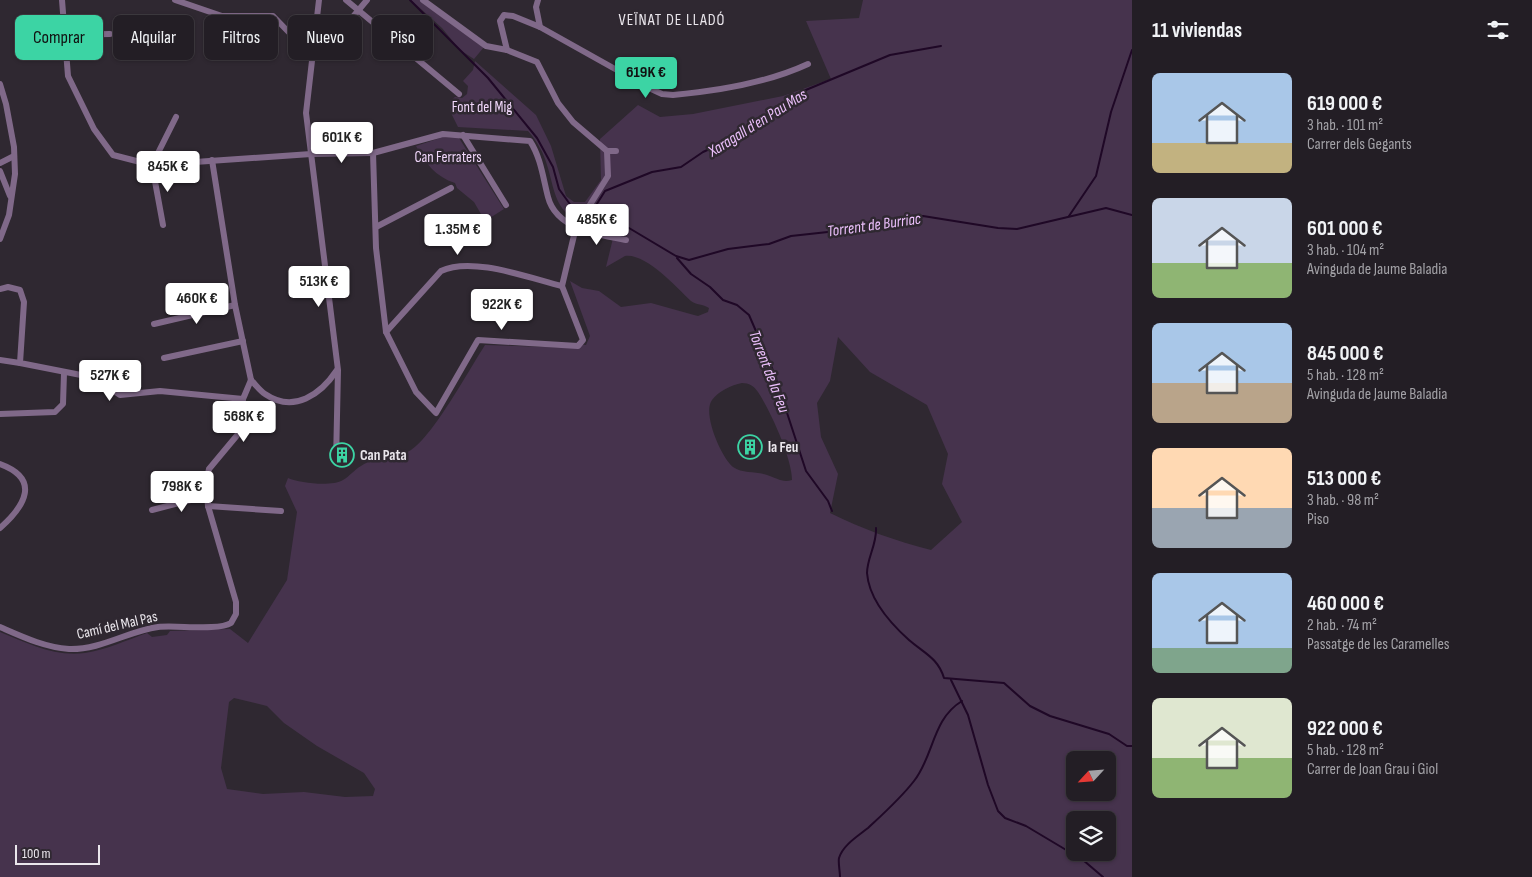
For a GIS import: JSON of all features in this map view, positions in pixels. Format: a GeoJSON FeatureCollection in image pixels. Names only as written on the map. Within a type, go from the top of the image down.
{"type":"FeatureCollection","features":[{"type":"Feature","properties":{"kind":"street"},"geometry":{"type":"LineString","coordinates":[[62,0],[63,15]]}},
{"type":"Feature","properties":{"kind":"street"},"geometry":{"type":"LineString","coordinates":[[175,0],[222,16],[273,16],[288,31]]}},
{"type":"Feature","properties":{"kind":"street"},"geometry":{"type":"LineString","coordinates":[[189,5],[196,0]]}},
{"type":"Feature","properties":{"kind":"street"},"geometry":{"type":"LineString","coordinates":[[317,15],[319,0]]}},
{"type":"Feature","properties":{"kind":"street"},"geometry":{"type":"LineString","coordinates":[[346,0],[460,94]]}},
{"type":"Feature","properties":{"kind":"street"},"geometry":{"type":"LineString","coordinates":[[354,15],[367,0]]}},
{"type":"Feature","properties":{"kind":"street"},"geometry":{"type":"LineString","coordinates":[[423,0],[486,46],[507,50],[537,62],[558,103],[573,122],[607,151],[616,152]]}},
{"type":"Feature","properties":{"kind":"street"},"geometry":{"type":"LineString","coordinates":[[538,0],[536,7],[540,27]]}},
{"type":"Feature","properties":{"kind":"street"},"geometry":{"type":"LineString","coordinates":[[507,50],[500,21],[504,15],[513,16],[540,27],[662,94],[686,94],[744,83],[789,73],[808,64]]}},
{"type":"Feature","properties":{"kind":"street"},"geometry":{"type":"LineString","coordinates":[[103,34],[110,34]]}},
{"type":"Feature","properties":{"kind":"street"},"geometry":{"type":"LineString","coordinates":[[66,60],[68,76],[94,129],[113,155],[152,164],[311,154],[373,153],[443,134],[530,141],[536,151],[548,199],[559,216],[576,227],[603,236],[626,240]]}},
{"type":"Feature","properties":{"kind":"street"},"geometry":{"type":"LineString","coordinates":[[312,60],[306,113],[338,370],[336,462]]}},
{"type":"Feature","properties":{"kind":"street"},"geometry":{"type":"LineString","coordinates":[[0,84],[6,104],[14,156],[14,174],[8,215],[0,239]]}},
{"type":"Feature","properties":{"kind":"street"},"geometry":{"type":"LineString","coordinates":[[163,225],[152,164],[176,117]]}},
{"type":"Feature","properties":{"kind":"street"},"geometry":{"type":"LineString","coordinates":[[463,135],[506,205]]}},
{"type":"Feature","properties":{"kind":"street"},"geometry":{"type":"LineString","coordinates":[[373,153],[376,248],[386,332],[416,392],[436,413],[478,340],[578,346],[583,340],[562,286],[576,227],[608,176],[607,151]]}},
{"type":"Feature","properties":{"kind":"street"},"geometry":{"type":"LineString","coordinates":[[0,163],[14,156]]}},
{"type":"Feature","properties":{"kind":"street"},"geometry":{"type":"LineString","coordinates":[[212,160],[235,305],[251,380],[265,394],[286,402],[304,400],[316,394],[329,383],[338,370]]}},
{"type":"Feature","properties":{"kind":"street"},"geometry":{"type":"LineString","coordinates":[[0,171],[10,197]]}},
{"type":"Feature","properties":{"kind":"street"},"geometry":{"type":"LineString","coordinates":[[376,227],[451,188]]}},
{"type":"Feature","properties":{"kind":"street"},"geometry":{"type":"LineString","coordinates":[[386,332],[441,271],[451,267],[487,268],[562,286]]}},
{"type":"Feature","properties":{"kind":"street"},"geometry":{"type":"LineString","coordinates":[[0,289],[8,287],[20,290],[24,302],[20,364]]}},
{"type":"Feature","properties":{"kind":"street"},"geometry":{"type":"LineString","coordinates":[[154,324],[235,305]]}},
{"type":"Feature","properties":{"kind":"street"},"geometry":{"type":"LineString","coordinates":[[164,358],[243,341]]}},
{"type":"Feature","properties":{"kind":"street"},"geometry":{"type":"LineString","coordinates":[[0,360],[81,375],[97,380],[120,395],[160,391],[243,399]]}},
{"type":"Feature","properties":{"kind":"street"},"geometry":{"type":"LineString","coordinates":[[0,414],[55,412],[64,404],[64,373]]}},
{"type":"Feature","properties":{"kind":"street","name":"Camí del Mal Pas"},"geometry":{"type":"LineString","coordinates":[[0,627],[44,646],[77,649],[93,647],[148,629],[179,625],[212,627],[228,625],[236,614],[236,602],[206,496],[209,469],[239,433],[243,399],[251,380]]}},
{"type":"Feature","properties":{"kind":"street"},"geometry":{"type":"LineString","coordinates":[[0,464],[12,469],[22,479],[25,487],[17,513],[0,528]]}},
{"type":"Feature","properties":{"kind":"street"},"geometry":{"type":"LineString","coordinates":[[152,510],[206,496]]}},
{"type":"Feature","properties":{"kind":"street"},"geometry":{"type":"LineString","coordinates":[[208,506],[281,511]]}},
{"type":"Feature","properties":{"kind":"green space"},"geometry":{"type":"Polygon","coordinates":[[[411,0],[422,0],[484,47],[474,59],[460,50],[433,20],[433,15],[428,15],[411,0]]]}},
{"type":"Feature","properties":{"kind":"green space","name":"Font del Mig"},"geometry":{"type":"Polygon","coordinates":[[[863,0],[1132,0],[1132,877],[0,877],[0,632],[41,648],[74,654],[101,650],[147,633],[152,637],[167,635],[170,631],[230,629],[248,643],[287,580],[297,512],[285,486],[288,478],[316,484],[338,482],[367,463],[411,450],[430,431],[440,417],[485,345],[575,348],[577,344],[586,345],[590,336],[570,281],[582,288],[599,291],[621,307],[651,303],[698,316],[708,312],[709,308],[691,301],[651,265],[633,256],[625,256],[606,267],[615,230],[581,222],[565,212],[555,193],[544,156],[528,131],[458,127],[450,111],[450,101],[455,97],[462,98],[467,94],[468,86],[463,81],[473,70],[475,61],[536,115],[551,146],[566,196],[574,202],[585,202],[601,180],[600,139],[638,105],[660,117],[693,114],[783,96],[831,79],[806,21],[859,18],[863,0]],[[838,337],[830,381],[817,403],[821,437],[838,474],[830,513],[879,534],[931,550],[962,522],[942,484],[948,454],[927,405],[870,372],[838,337]],[[742,383],[726,389],[712,400],[709,415],[718,445],[728,462],[737,469],[763,474],[782,481],[792,480],[784,447],[763,400],[751,385],[742,383]],[[234,698],[229,702],[221,768],[227,789],[263,794],[304,792],[345,797],[373,796],[375,789],[364,773],[317,746],[284,723],[267,706],[234,698]]]}},
{"type":"Feature","properties":{"kind":"green space","name":"Can Ferraters"},"geometry":{"type":"Polygon","coordinates":[[[443,137],[459,138],[504,209],[485,221],[474,202],[457,188],[455,183],[442,177],[427,164],[416,146],[443,137]]]}},
{"type":"Feature","properties":{"kind":"waterway"},"geometry":{"type":"LineString","coordinates":[[410,0],[488,78],[537,138],[553,167],[559,189],[577,214]]}},
{"type":"Feature","properties":{"kind":"waterway","name":"Xaragall d'en Pau Mas"},"geometry":{"type":"LineString","coordinates":[[588,218],[605,191],[652,172],[681,167],[703,152],[732,139],[801,92],[890,55],[941,46]]}},
{"type":"Feature","properties":{"kind":"waterway"},"geometry":{"type":"LineString","coordinates":[[1069,216],[1096,176],[1111,112],[1132,50]]}},
{"type":"Feature","properties":{"kind":"waterway","name":"Torrent de Burriac"},"geometry":{"type":"LineString","coordinates":[[586,218],[629,228],[676,256],[689,260],[728,249],[769,244],[791,236],[837,231],[923,216],[998,228],[1017,229],[1106,208],[1132,215]]}},
{"type":"Feature","properties":{"kind":"waterway","name":"Torrent de la Feu"},"geometry":{"type":"LineString","coordinates":[[677,258],[691,274],[710,287],[723,300],[737,305],[749,315],[774,373],[806,471],[828,501],[832,511]]}},
{"type":"Feature","properties":{"kind":"waterway"},"geometry":{"type":"LineString","coordinates":[[876,528],[867,573],[876,601],[895,626],[938,665],[944,678],[1004,683],[1030,706],[1050,716],[1109,734],[1127,746],[1132,746]]}},
{"type":"Feature","properties":{"kind":"waterway"},"geometry":{"type":"LineString","coordinates":[[951,680],[968,715],[988,785],[998,811],[1005,818],[1026,826],[1083,860],[1103,877]]}},
{"type":"Feature","properties":{"kind":"waterway"},"geometry":{"type":"LineString","coordinates":[[840,877],[839,858],[841,853],[851,841],[892,806],[914,781],[921,771],[939,728],[952,709],[962,701]]}},
{"type":"Feature","properties":{"kind":"place","name":"la Feu"},"geometry":{"type":"Point","coordinates":[750,447]}},
{"type":"Feature","properties":{"kind":"place","name":"Can Pata"},"geometry":{"type":"Point","coordinates":[342,455]}},
{"type":"Feature","properties":{"kind":"district","name":"VEÏNAT DE LLADÓ"},"geometry":{"type":"Point","coordinates":[672,19]}}]}
